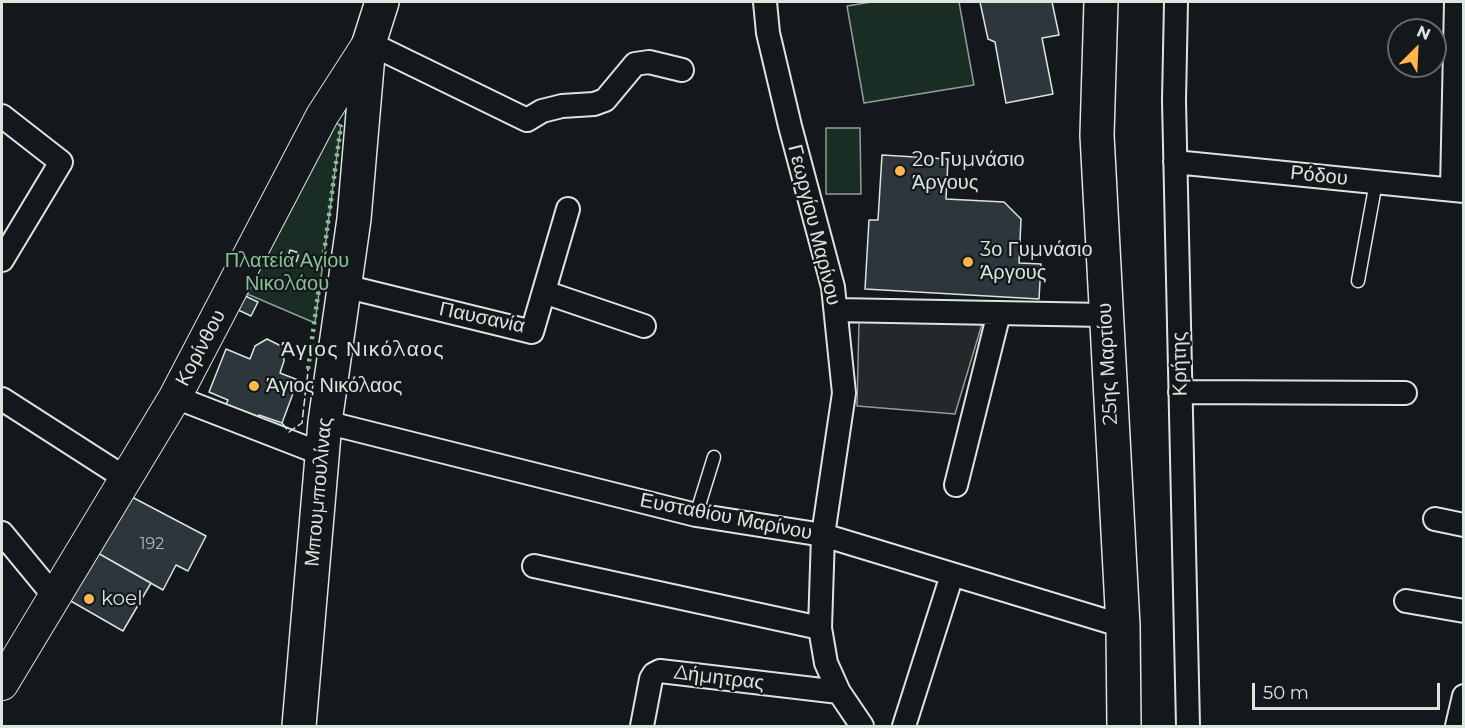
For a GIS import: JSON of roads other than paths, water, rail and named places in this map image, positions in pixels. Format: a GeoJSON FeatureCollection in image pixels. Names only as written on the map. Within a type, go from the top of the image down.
{"type":"FeatureCollection","features":[{"type":"Feature","properties":{"kind":"main road","name":"Κορίνθου"},"geometry":{"type":"LineString","coordinates":[[2,681],[175,397],[322,116],[369,43],[382,2]]}},
{"type":"Feature","properties":{"kind":"main road","name":"25ης Μαρτίου"},"geometry":{"type":"LineString","coordinates":[[1101,2],[1097,135],[1104,315],[1123,626],[1124,726]]}},
{"type":"Feature","properties":{"kind":"main road","name":"Μπουμπουλίνας"},"geometry":{"type":"LineString","coordinates":[[300,726],[321,454],[354,219],[369,43]]}},
{"type":"Feature","properties":{"kind":"street","name":"Γεωργίου Μαρίνου"},"geometry":{"type":"LineString","coordinates":[[765,2],[768,33],[833,287],[844,393],[823,535],[820,628],[826,663],[839,692],[862,726]]}},
{"type":"Feature","properties":{"kind":"street","name":"Κρήτης"},"geometry":{"type":"LineString","coordinates":[[1176,2],[1175,162],[1188,726]]}},
{"type":"Feature","properties":{"kind":"street"},"geometry":{"type":"LineString","coordinates":[[1458,11],[1458,190]]}},
{"type":"Feature","properties":{"kind":"street"},"geometry":{"type":"LineString","coordinates":[[369,43],[526,120],[542,111],[562,106],[594,104],[605,100],[634,64],[649,62],[682,70]]}},
{"type":"Feature","properties":{"kind":"street"},"geometry":{"type":"LineString","coordinates":[[2,116],[61,162],[2,260]]}},
{"type":"Feature","properties":{"kind":"street","name":"Ρόδου"},"geometry":{"type":"LineString","coordinates":[[1175,162],[1458,190]]}},
{"type":"Feature","properties":{"kind":"street","name":"Παυσανία"},"geometry":{"type":"LineString","coordinates":[[344,286],[532,332],[568,209]]}},
{"type":"Feature","properties":{"kind":"street"},"geometry":{"type":"LineString","coordinates":[[544,292],[644,326]]}},
{"type":"Feature","properties":{"kind":"street"},"geometry":{"type":"LineString","coordinates":[[836,310],[1104,315]]}},
{"type":"Feature","properties":{"kind":"street"},"geometry":{"type":"LineString","coordinates":[[956,485],[999,313]]}},
{"type":"Feature","properties":{"kind":"street"},"geometry":{"type":"LineString","coordinates":[[1180,392],[1405,393]]}},
{"type":"Feature","properties":{"kind":"street"},"geometry":{"type":"LineString","coordinates":[[175,397],[321,454]]}},
{"type":"Feature","properties":{"kind":"street"},"geometry":{"type":"LineString","coordinates":[[2,399],[124,478]]}},
{"type":"Feature","properties":{"kind":"street","name":"Ευσταθίου Μαρίνου"},"geometry":{"type":"LineString","coordinates":[[325,422],[696,515],[823,535],[1123,626]]}},
{"type":"Feature","properties":{"kind":"street"},"geometry":{"type":"LineString","coordinates":[[1435,519],[1464,525]]}},
{"type":"Feature","properties":{"kind":"street"},"geometry":{"type":"LineString","coordinates":[[2,533],[54,596]]}},
{"type":"Feature","properties":{"kind":"street"},"geometry":{"type":"LineString","coordinates":[[534,566],[820,628]]}},
{"type":"Feature","properties":{"kind":"street"},"geometry":{"type":"LineString","coordinates":[[904,726],[952,575]]}},
{"type":"Feature","properties":{"kind":"street"},"geometry":{"type":"LineString","coordinates":[[1406,602],[1464,611]]}},
{"type":"Feature","properties":{"kind":"street","name":"Δήμητρας"},"geometry":{"type":"LineString","coordinates":[[642,726],[651,679],[660,671],[839,692]]}},
{"type":"Feature","properties":{"kind":"street"},"geometry":{"type":"LineString","coordinates":[[1457,726],[1464,696]]}},
{"type":"Feature","properties":{"kind":"lane"},"geometry":{"type":"LineString","coordinates":[[1358,281],[1376,182]]}},
{"type":"Feature","properties":{"kind":"lane"},"geometry":{"type":"LineString","coordinates":[[696,515],[714,457]]}},
{"type":"Feature","properties":{"kind":"place","name":"2ο Γυμνάσιο Άργους"},"geometry":{"type":"Point","coordinates":[900,171]}},
{"type":"Feature","properties":{"kind":"place","name":"3ο Γυμνάσιο Άργους"},"geometry":{"type":"Point","coordinates":[968,262]}},
{"type":"Feature","properties":{"kind":"place","name":"Άγιος Νικόλαος"},"geometry":{"type":"Point","coordinates":[254,386]}},
{"type":"Feature","properties":{"kind":"place","name":"koel"},"geometry":{"type":"Point","coordinates":[89,599]}},
{"type":"Feature","properties":{"kind":"district","name":"Άγιος Νικόλαος"},"geometry":{"type":"Point","coordinates":[363,350]}},
{"type":"Feature","properties":{"kind":"park label","name":"Πλατεία Αγίου Νικολάου"},"geometry":{"type":"Point","coordinates":[287,272]}}]}
